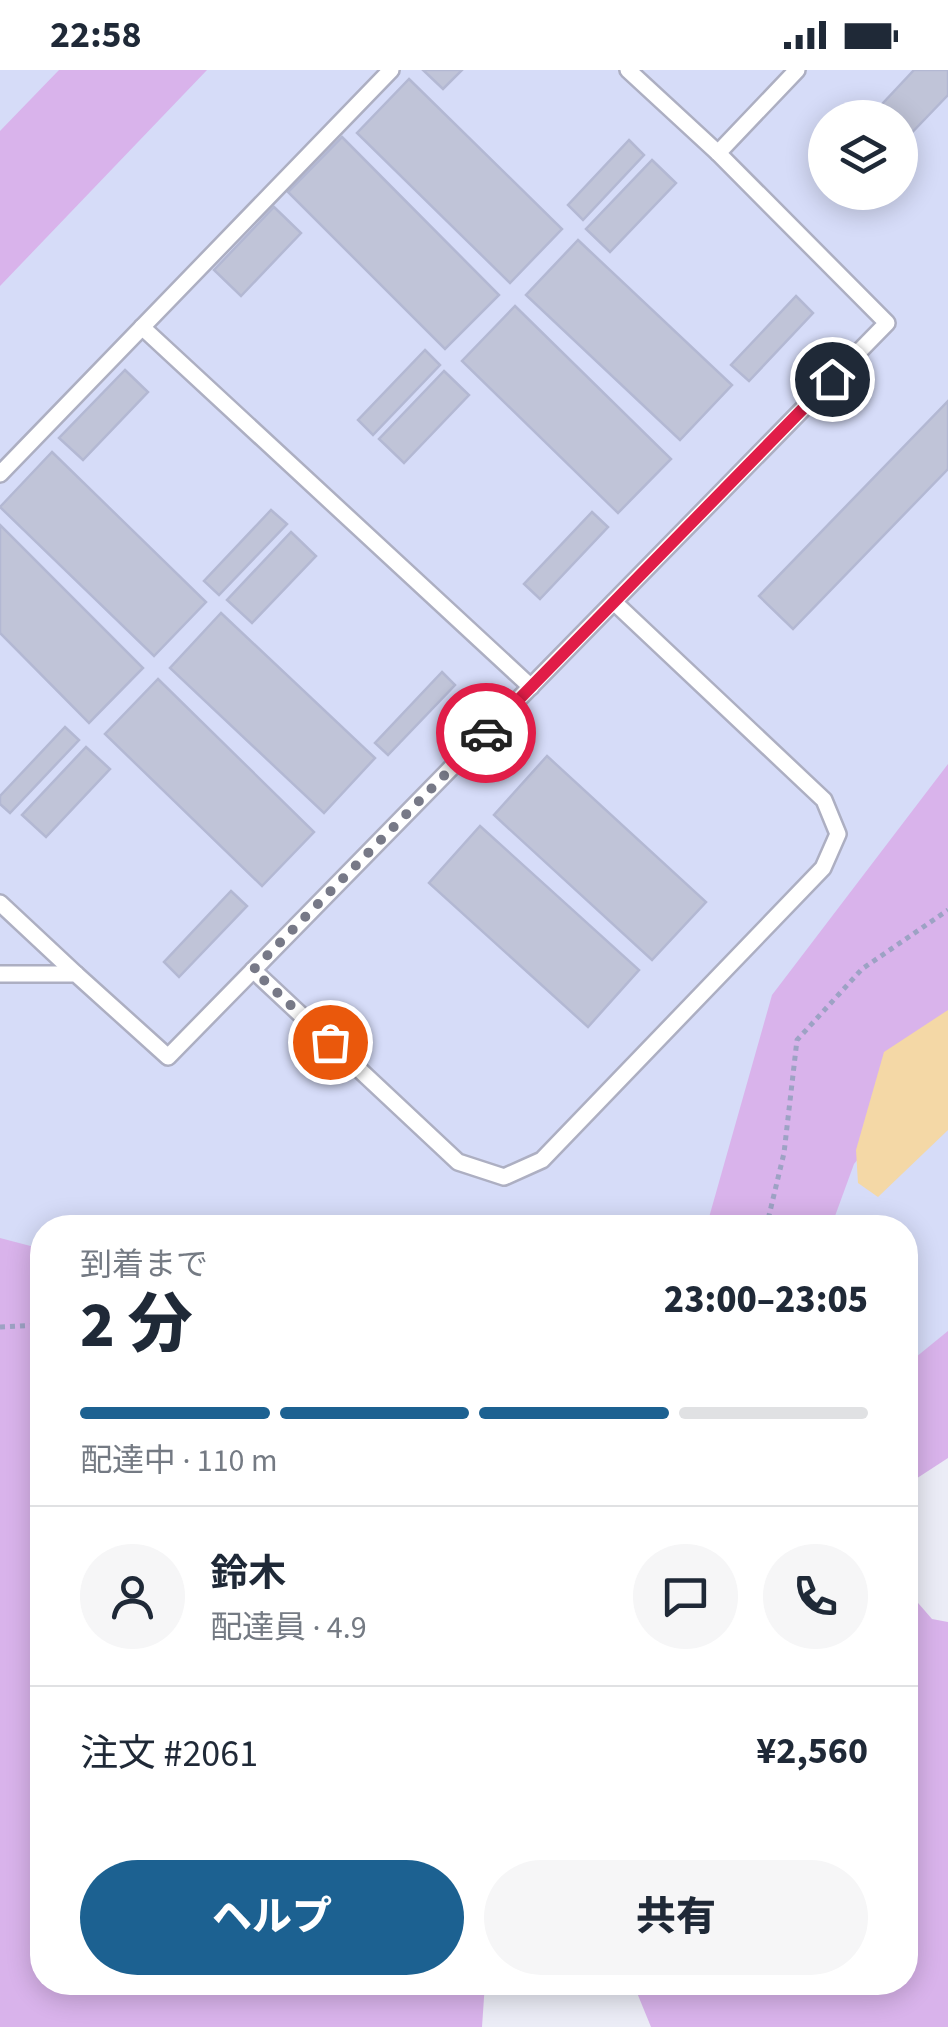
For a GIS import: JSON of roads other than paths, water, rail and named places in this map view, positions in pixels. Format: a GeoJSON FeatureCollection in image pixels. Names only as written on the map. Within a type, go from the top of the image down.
{"type":"FeatureCollection","features":[{"type":"Feature","properties":{"kind":"lane"},"geometry":{"type":"LineString","coordinates":[[0,474],[391,70]]}},
{"type":"Feature","properties":{"kind":"lane"},"geometry":{"type":"LineString","coordinates":[[0,903],[168,1057],[887,323],[628,70]]}},
{"type":"Feature","properties":{"kind":"lane"},"geometry":{"type":"LineString","coordinates":[[718,154],[797,70]]}},
{"type":"Feature","properties":{"kind":"lane"},"geometry":{"type":"LineString","coordinates":[[142,328],[530,687]]}},
{"type":"Feature","properties":{"kind":"lane"},"geometry":{"type":"LineString","coordinates":[[253,970],[458,1162],[504,1177],[542,1160],[823,868],[838,834],[824,800],[614,602]]}},
{"type":"Feature","properties":{"kind":"lane"},"geometry":{"type":"LineString","coordinates":[[0,974],[76,974]]}}]}
